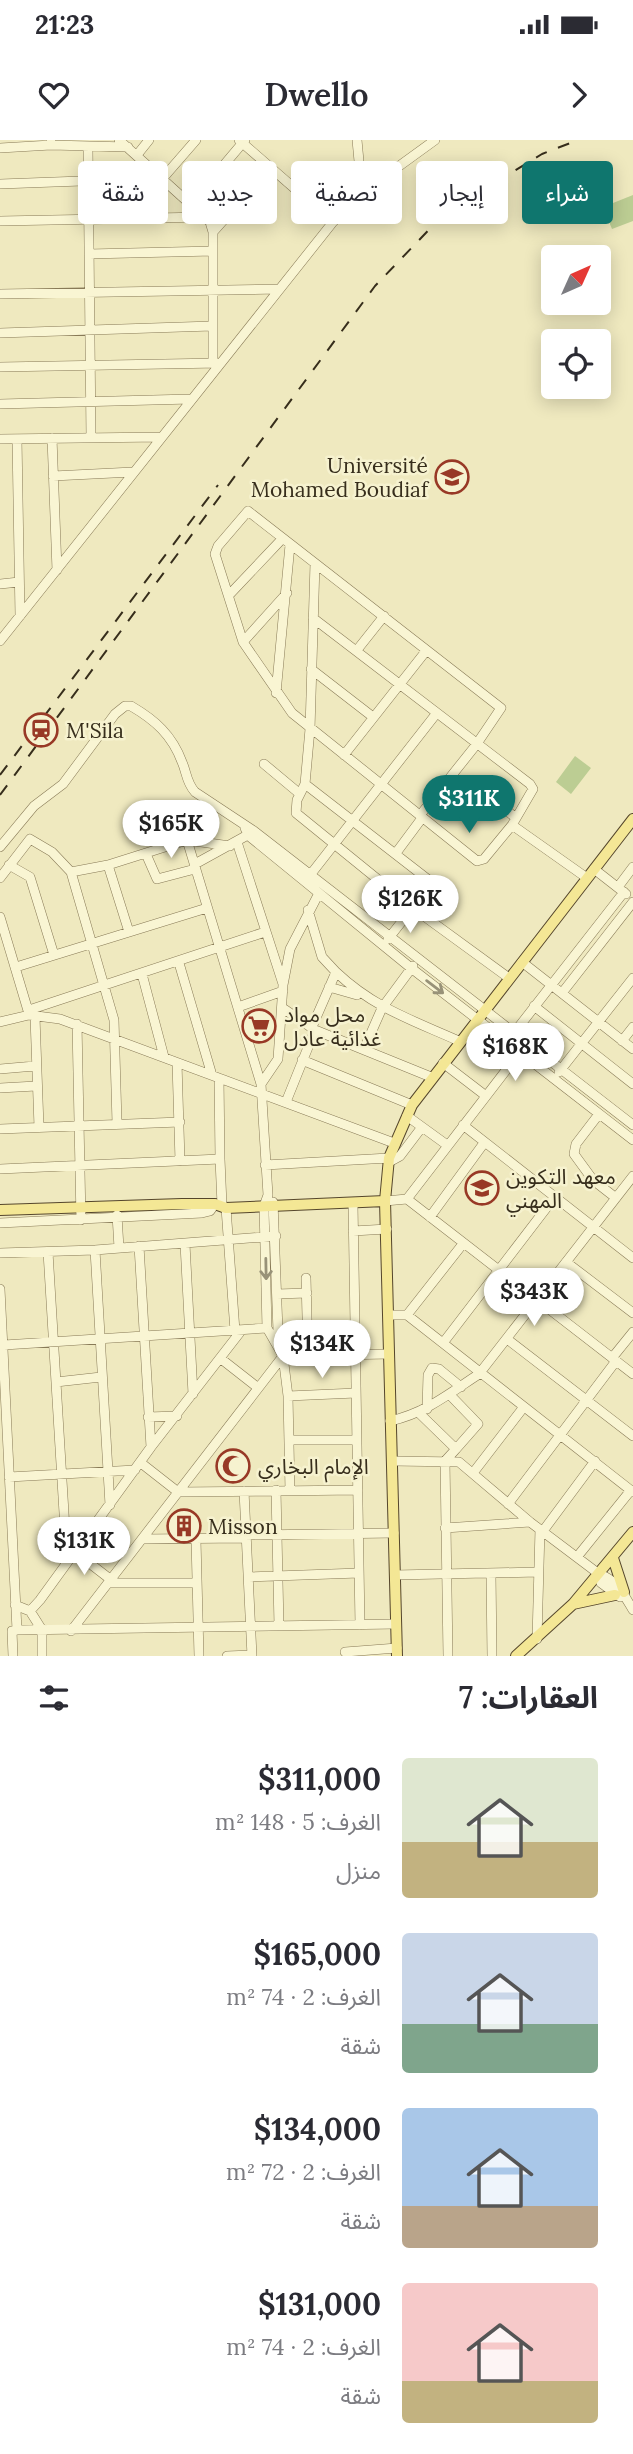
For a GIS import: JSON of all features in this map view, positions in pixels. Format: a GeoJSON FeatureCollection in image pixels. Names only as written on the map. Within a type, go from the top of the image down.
{"type":"FeatureCollection","features":[{"type":"Feature","properties":{"kind":"main road"},"geometry":{"type":"LineString","coordinates":[[397,1652],[385,1201],[389,1160],[412,1105],[431,1077],[633,819]]}},
{"type":"Feature","properties":{"kind":"main road"},"geometry":{"type":"LineString","coordinates":[[0,1210],[118,1205],[168,1210],[385,1201]]}},
{"type":"Feature","properties":{"kind":"main road"},"geometry":{"type":"LineString","coordinates":[[524,1654],[573,1604],[633,1531]]}},
{"type":"Feature","properties":{"kind":"main road"},"geometry":{"type":"LineString","coordinates":[[573,1604],[625,1599],[613,1558]]}},
{"type":"Feature","properties":{"kind":"street"},"geometry":{"type":"LineString","coordinates":[[119,140],[144,161]]}},
{"type":"Feature","properties":{"kind":"street"},"geometry":{"type":"LineString","coordinates":[[137,155],[149,140]]}},
{"type":"Feature","properties":{"kind":"street"},"geometry":{"type":"LineString","coordinates":[[168,172],[196,140]]}},
{"type":"Feature","properties":{"kind":"street"},"geometry":{"type":"LineString","coordinates":[[357,140],[359,161]]}},
{"type":"Feature","properties":{"kind":"street"},"geometry":{"type":"LineString","coordinates":[[402,164],[435,140]]}},
{"type":"Feature","properties":{"kind":"street"},"geometry":{"type":"LineString","coordinates":[[226,161],[242,141],[263,161]]}},
{"type":"Feature","properties":{"kind":"street"},"geometry":{"type":"LineString","coordinates":[[0,148],[12,143],[128,147]]}},
{"type":"Feature","properties":{"kind":"street"},"geometry":{"type":"LineString","coordinates":[[277,174],[291,186]]}},
{"type":"Feature","properties":{"kind":"street"},"geometry":{"type":"LineString","coordinates":[[0,184],[78,182]]}},
{"type":"Feature","properties":{"kind":"street"},"geometry":{"type":"LineString","coordinates":[[168,182],[182,194]]}},
{"type":"Feature","properties":{"kind":"street"},"geometry":{"type":"LineString","coordinates":[[0,221],[78,219]]}},
{"type":"Feature","properties":{"kind":"street"},"geometry":{"type":"LineString","coordinates":[[89,224],[91,437]]}},
{"type":"Feature","properties":{"kind":"street"},"geometry":{"type":"LineString","coordinates":[[210,224],[213,232],[211,289],[216,363]]}},
{"type":"Feature","properties":{"kind":"street"},"geometry":{"type":"LineString","coordinates":[[213,232],[220,224]]}},
{"type":"Feature","properties":{"kind":"street"},"geometry":{"type":"LineString","coordinates":[[0,641],[162,437],[216,363],[330,224]]}},
{"type":"Feature","properties":{"kind":"street"},"geometry":{"type":"LineString","coordinates":[[89,254],[213,251]]}},
{"type":"Feature","properties":{"kind":"street"},"geometry":{"type":"LineString","coordinates":[[0,294],[278,289]]}},
{"type":"Feature","properties":{"kind":"street"},"geometry":{"type":"LineString","coordinates":[[0,333],[212,326]]}},
{"type":"Feature","properties":{"kind":"street"},"geometry":{"type":"LineString","coordinates":[[0,367],[216,363]]}},
{"type":"Feature","properties":{"kind":"street"},"geometry":{"type":"LineString","coordinates":[[0,404],[191,399]]}},
{"type":"Feature","properties":{"kind":"street"},"geometry":{"type":"LineString","coordinates":[[0,439],[162,437]]}},
{"type":"Feature","properties":{"kind":"street"},"geometry":{"type":"LineString","coordinates":[[52,438],[57,570]]}},
{"type":"Feature","properties":{"kind":"street"},"geometry":{"type":"LineString","coordinates":[[18,439],[20,616]]}},
{"type":"Feature","properties":{"kind":"street"},"geometry":{"type":"LineString","coordinates":[[54,476],[133,472]]}},
{"type":"Feature","properties":{"kind":"street"},"geometry":{"type":"LineString","coordinates":[[313,618],[476,746],[533,787],[514,821],[484,859],[477,861],[421,816],[381,785],[344,755],[310,729],[276,693],[243,642],[215,550],[250,510],[286,542],[501,708],[476,746],[421,816],[396,853]]}},
{"type":"Feature","properties":{"kind":"street"},"geometry":{"type":"LineString","coordinates":[[276,693],[287,593],[286,542]]}},
{"type":"Feature","properties":{"kind":"street"},"geometry":{"type":"LineString","coordinates":[[229,595],[286,542]]}},
{"type":"Feature","properties":{"kind":"street"},"geometry":{"type":"LineString","coordinates":[[315,563],[310,729],[305,784],[296,813],[413,908],[509,978]]}},
{"type":"Feature","properties":{"kind":"street"},"geometry":{"type":"LineString","coordinates":[[0,584],[19,582]]}},
{"type":"Feature","properties":{"kind":"street"},"geometry":{"type":"LineString","coordinates":[[243,642],[287,593]]}},
{"type":"Feature","properties":{"kind":"street"},"geometry":{"type":"LineString","coordinates":[[357,650],[384,617]]}},
{"type":"Feature","properties":{"kind":"street"},"geometry":{"type":"LineString","coordinates":[[344,755],[426,651]]}},
{"type":"Feature","properties":{"kind":"street"},"geometry":{"type":"LineString","coordinates":[[311,668],[373,718]]}},
{"type":"Feature","properties":{"kind":"street"},"geometry":{"type":"LineString","coordinates":[[0,847],[34,806],[60,786],[115,714],[125,706],[145,715],[169,735],[189,786],[306,879],[418,959],[520,1052],[633,1140]]}},
{"type":"Feature","properties":{"kind":"street"},"geometry":{"type":"LineString","coordinates":[[306,879],[436,713]]}},
{"type":"Feature","properties":{"kind":"street"},"geometry":{"type":"LineString","coordinates":[[264,764],[300,794]]}},
{"type":"Feature","properties":{"kind":"street"},"geometry":{"type":"LineString","coordinates":[[305,784],[354,819],[432,884],[383,946]]}},
{"type":"Feature","properties":{"kind":"street"},"geometry":{"type":"LineString","coordinates":[[468,816],[485,794],[514,821],[621,890],[633,901],[562,993]]}},
{"type":"Feature","properties":{"kind":"street"},"geometry":{"type":"LineString","coordinates":[[146,854],[157,879],[195,866],[250,832]]}},
{"type":"Feature","properties":{"kind":"street"},"geometry":{"type":"LineString","coordinates":[[0,878],[22,846],[34,839],[52,852],[71,872],[104,985],[115,1037],[117,1123]]}},
{"type":"Feature","properties":{"kind":"street"},"geometry":{"type":"LineString","coordinates":[[71,872],[108,865],[187,840],[233,844]]}},
{"type":"Feature","properties":{"kind":"street"},"geometry":{"type":"LineString","coordinates":[[187,840],[262,1089],[265,1165],[277,1294],[278,1331],[273,1338]]}},
{"type":"Feature","properties":{"kind":"street"},"geometry":{"type":"LineString","coordinates":[[233,844],[283,988]]}},
{"type":"Feature","properties":{"kind":"street"},"geometry":{"type":"LineString","coordinates":[[9,865],[30,877],[54,955]]}},
{"type":"Feature","properties":{"kind":"street"},"geometry":{"type":"LineString","coordinates":[[108,865],[129,932]]}},
{"type":"Feature","properties":{"kind":"street"},"geometry":{"type":"LineString","coordinates":[[514,1033],[621,890],[633,867]]}},
{"type":"Feature","properties":{"kind":"street"},"geometry":{"type":"LineString","coordinates":[[306,879],[318,895],[411,968],[481,1015],[514,1033],[633,1125]]}},
{"type":"Feature","properties":{"kind":"street"},"geometry":{"type":"LineString","coordinates":[[262,1089],[278,1059],[284,1009],[283,988],[290,949],[318,895]]}},
{"type":"Feature","properties":{"kind":"street"},"geometry":{"type":"LineString","coordinates":[[16,967],[207,908]]}},
{"type":"Feature","properties":{"kind":"street"},"geometry":{"type":"LineString","coordinates":[[308,910],[322,957],[361,996]]}},
{"type":"Feature","properties":{"kind":"street"},"geometry":{"type":"LineString","coordinates":[[0,917],[31,1014],[39,1127]]}},
{"type":"Feature","properties":{"kind":"street"},"geometry":{"type":"LineString","coordinates":[[0,1022],[31,1014],[104,985],[179,963],[265,932]]}},
{"type":"Feature","properties":{"kind":"street"},"geometry":{"type":"LineString","coordinates":[[364,1048],[382,1008],[418,959]]}},
{"type":"Feature","properties":{"kind":"street"},"geometry":{"type":"LineString","coordinates":[[522,962],[633,1049]]}},
{"type":"Feature","properties":{"kind":"street"},"geometry":{"type":"LineString","coordinates":[[30,1611],[238,1331],[229,1241],[221,1206],[215,1075],[179,963]]}},
{"type":"Feature","properties":{"kind":"street"},"geometry":{"type":"LineString","coordinates":[[286,1102],[328,986],[336,972]]}},
{"type":"Feature","properties":{"kind":"street"},"geometry":{"type":"LineString","coordinates":[[142,974],[164,1057]]}},
{"type":"Feature","properties":{"kind":"street"},"geometry":{"type":"LineString","coordinates":[[554,1079],[633,978]]}},
{"type":"Feature","properties":{"kind":"street"},"geometry":{"type":"LineString","coordinates":[[328,986],[361,996],[382,1008],[459,1041]]}},
{"type":"Feature","properties":{"kind":"street"},"geometry":{"type":"LineString","coordinates":[[238,1007],[283,988]]}},
{"type":"Feature","properties":{"kind":"street"},"geometry":{"type":"LineString","coordinates":[[534,1006],[633,1084]]}},
{"type":"Feature","properties":{"kind":"street"},"geometry":{"type":"LineString","coordinates":[[284,1009],[314,1029],[431,1077]]}},
{"type":"Feature","properties":{"kind":"street"},"geometry":{"type":"LineString","coordinates":[[31,1014],[77,1024],[177,1063],[262,1089],[286,1102],[394,1143]]}},
{"type":"Feature","properties":{"kind":"street"},"geometry":{"type":"LineString","coordinates":[[77,1024],[81,1220]]}},
{"type":"Feature","properties":{"kind":"street"},"geometry":{"type":"LineString","coordinates":[[622,1041],[633,1027]]}},
{"type":"Feature","properties":{"kind":"street"},"geometry":{"type":"LineString","coordinates":[[407,1199],[520,1052]]}},
{"type":"Feature","properties":{"kind":"street"},"geometry":{"type":"LineString","coordinates":[[302,1059],[412,1105]]}},
{"type":"Feature","properties":{"kind":"street"},"geometry":{"type":"LineString","coordinates":[[177,1063],[180,1161]]}},
{"type":"Feature","properties":{"kind":"street"},"geometry":{"type":"LineString","coordinates":[[443,1063],[486,1096]]}},
{"type":"Feature","properties":{"kind":"street"},"geometry":{"type":"LineString","coordinates":[[0,1069],[35,1066]]}},
{"type":"Feature","properties":{"kind":"street"},"geometry":{"type":"LineString","coordinates":[[257,1074],[271,1071]]}},
{"type":"Feature","properties":{"kind":"street"},"geometry":{"type":"LineString","coordinates":[[0,1088],[36,1086]]}},
{"type":"Feature","properties":{"kind":"street"},"geometry":{"type":"LineString","coordinates":[[599,1114],[576,1144],[575,1154],[593,1180],[615,1198]]}},
{"type":"Feature","properties":{"kind":"street"},"geometry":{"type":"LineString","coordinates":[[407,1116],[447,1145]]}},
{"type":"Feature","properties":{"kind":"street"},"geometry":{"type":"LineString","coordinates":[[0,1129],[180,1122]]}},
{"type":"Feature","properties":{"kind":"street"},"geometry":{"type":"LineString","coordinates":[[463,1125],[633,1258]]}},
{"type":"Feature","properties":{"kind":"street"},"geometry":{"type":"LineString","coordinates":[[265,1165],[389,1160],[400,1156],[422,1127]]}},
{"type":"Feature","properties":{"kind":"street"},"geometry":{"type":"LineString","coordinates":[[430,1217],[484,1143]]}},
{"type":"Feature","properties":{"kind":"street"},"geometry":{"type":"LineString","coordinates":[[0,1169],[220,1159]]}},
{"type":"Feature","properties":{"kind":"street"},"geometry":{"type":"LineString","coordinates":[[390,1421],[423,1411],[479,1374],[633,1176]]}},
{"type":"Feature","properties":{"kind":"street"},"geometry":{"type":"LineString","coordinates":[[443,1343],[554,1198]]}},
{"type":"Feature","properties":{"kind":"street"},"geometry":{"type":"LineString","coordinates":[[385,1201],[407,1199],[462,1245],[633,1374]]}},
{"type":"Feature","properties":{"kind":"street"},"geometry":{"type":"LineString","coordinates":[[353,1204],[360,1625]]}},
{"type":"Feature","properties":{"kind":"street"},"geometry":{"type":"LineString","coordinates":[[118,1205],[119,1248]]}},
{"type":"Feature","properties":{"kind":"street"},"geometry":{"type":"LineString","coordinates":[[65,1208],[65,1221]]}},
{"type":"Feature","properties":{"kind":"street"},"geometry":{"type":"LineString","coordinates":[[0,1223],[117,1218],[168,1210]]}},
{"type":"Feature","properties":{"kind":"street"},"geometry":{"type":"LineString","coordinates":[[353,1231],[387,1229]]}},
{"type":"Feature","properties":{"kind":"street"},"geometry":{"type":"LineString","coordinates":[[0,1253],[95,1250],[271,1238]]}},
{"type":"Feature","properties":{"kind":"street"},"geometry":{"type":"LineString","coordinates":[[271,1238],[267,1328],[283,1356],[288,1396],[290,1491]]}},
{"type":"Feature","properties":{"kind":"street"},"geometry":{"type":"LineString","coordinates":[[186,1244],[193,1394]]}},
{"type":"Feature","properties":{"kind":"street"},"geometry":{"type":"LineString","coordinates":[[407,1315],[462,1245]]}},
{"type":"Feature","properties":{"kind":"street"},"geometry":{"type":"LineString","coordinates":[[139,1247],[151,1447]]}},
{"type":"Feature","properties":{"kind":"street"},"geometry":{"type":"LineString","coordinates":[[95,1250],[110,1505]]}},
{"type":"Feature","properties":{"kind":"street"},"geometry":{"type":"LineString","coordinates":[[48,1252],[67,1562]]}},
{"type":"Feature","properties":{"kind":"street"},"geometry":{"type":"LineString","coordinates":[[566,1262],[633,1313]]}},
{"type":"Feature","properties":{"kind":"street"},"geometry":{"type":"LineString","coordinates":[[306,1278],[307,1356]]}},
{"type":"Feature","properties":{"kind":"street"},"geometry":{"type":"LineString","coordinates":[[0,1290],[4,1345],[2,1407],[15,1605],[13,1656]]}},
{"type":"Feature","properties":{"kind":"street"},"geometry":{"type":"LineString","coordinates":[[277,1294],[307,1293]]}},
{"type":"Feature","properties":{"kind":"street"},"geometry":{"type":"LineString","coordinates":[[389,1315],[407,1315],[479,1374],[632,1491],[577,1558]]}},
{"type":"Feature","properties":{"kind":"street"},"geometry":{"type":"LineString","coordinates":[[4,1345],[267,1328]]}},
{"type":"Feature","properties":{"kind":"street"},"geometry":{"type":"LineString","coordinates":[[508,1504],[587,1399],[633,1332]]}},
{"type":"Feature","properties":{"kind":"street"},"geometry":{"type":"LineString","coordinates":[[507,1339],[633,1436]]}},
{"type":"Feature","properties":{"kind":"street"},"geometry":{"type":"LineString","coordinates":[[283,1356],[389,1354]]}},
{"type":"Feature","properties":{"kind":"street"},"geometry":{"type":"LineString","coordinates":[[71,1631],[283,1356]]}},
{"type":"Feature","properties":{"kind":"street"},"geometry":{"type":"LineString","coordinates":[[220,1358],[257,1387]]}},
{"type":"Feature","properties":{"kind":"street"},"geometry":{"type":"LineString","coordinates":[[456,1449],[423,1411],[428,1375],[432,1368],[437,1367],[461,1387]]}},
{"type":"Feature","properties":{"kind":"street"},"geometry":{"type":"LineString","coordinates":[[56,1382],[102,1377]]}},
{"type":"Feature","properties":{"kind":"street"},"geometry":{"type":"LineString","coordinates":[[288,1396],[356,1393]]}},
{"type":"Feature","properties":{"kind":"street"},"geometry":{"type":"LineString","coordinates":[[449,1656],[445,1461],[478,1423],[450,1395]]}},
{"type":"Feature","properties":{"kind":"street"},"geometry":{"type":"LineString","coordinates":[[473,1473],[523,1408]]}},
{"type":"Feature","properties":{"kind":"street"},"geometry":{"type":"LineString","coordinates":[[148,1417],[177,1416]]}},
{"type":"Feature","properties":{"kind":"street"},"geometry":{"type":"LineString","coordinates":[[289,1440],[356,1440]]}},
{"type":"Feature","properties":{"kind":"street"},"geometry":{"type":"LineString","coordinates":[[393,1461],[459,1462],[530,1522],[599,1574],[607,1577],[625,1599]]}},
{"type":"Feature","properties":{"kind":"street"},"geometry":{"type":"LineString","coordinates":[[537,1639],[537,1572],[541,1530],[595,1461]]}},
{"type":"Feature","properties":{"kind":"street"},"geometry":{"type":"LineString","coordinates":[[6,1471],[60,1476],[108,1473],[138,1467],[178,1492],[358,1490]]}},
{"type":"Feature","properties":{"kind":"street"},"geometry":{"type":"LineString","coordinates":[[276,1490],[279,1626]]}},
{"type":"Feature","properties":{"kind":"street"},"geometry":{"type":"LineString","coordinates":[[228,1656],[252,1655],[244,1491]]}},
{"type":"Feature","properties":{"kind":"street"},"geometry":{"type":"LineString","coordinates":[[445,1528],[530,1522]]}},
{"type":"Feature","properties":{"kind":"street"},"geometry":{"type":"LineString","coordinates":[[143,1539],[196,1540],[246,1536],[394,1533]]}},
{"type":"Feature","properties":{"kind":"street"},"geometry":{"type":"LineString","coordinates":[[196,1540],[199,1656]]}},
{"type":"Feature","properties":{"kind":"street"},"geometry":{"type":"LineString","coordinates":[[75,1552],[109,1581],[197,1583]]}},
{"type":"Feature","properties":{"kind":"street"},"geometry":{"type":"LineString","coordinates":[[395,1575],[537,1572]]}},
{"type":"Feature","properties":{"kind":"street"},"geometry":{"type":"LineString","coordinates":[[249,1577],[359,1573]]}},
{"type":"Feature","properties":{"kind":"street"},"geometry":{"type":"LineString","coordinates":[[491,1574],[492,1656]]}},
{"type":"Feature","properties":{"kind":"street"},"geometry":{"type":"LineString","coordinates":[[15,1605],[30,1611],[42,1630],[41,1656]]}},
{"type":"Feature","properties":{"kind":"street"},"geometry":{"type":"LineString","coordinates":[[0,1632],[396,1624]]}},
{"type":"Feature","properties":{"kind":"street"},"geometry":{"type":"LineString","coordinates":[[345,1652],[397,1652]]}},
{"type":"Feature","properties":{"kind":"green space"},"geometry":{"type":"Polygon","coordinates":[[[633,195],[633,221],[612,229],[610,224],[613,224],[613,203],[633,195]]]}},
{"type":"Feature","properties":{"kind":"green space"},"geometry":{"type":"Polygon","coordinates":[[[575,756],[591,768],[571,794],[556,782],[575,756]]]}},
{"type":"Feature","properties":{"kind":"railway"},"geometry":{"type":"LineString","coordinates":[[0,795],[375,286],[445,213],[542,154],[578,140]]}},
{"type":"Feature","properties":{"kind":"railway"},"geometry":{"type":"LineString","coordinates":[[0,775],[218,485]]}},
{"type":"Feature","properties":{"kind":"place","name":"Université Mohamed Boudiaf"},"geometry":{"type":"Point","coordinates":[452,477]}},
{"type":"Feature","properties":{"kind":"place","name":"M'Sila"},"geometry":{"type":"Point","coordinates":[41,730]}},
{"type":"Feature","properties":{"kind":"place","name":"محل مواد غذائية عادل"},"geometry":{"type":"Point","coordinates":[259,1026]}},
{"type":"Feature","properties":{"kind":"place","name":"معهد التكوين المهني"},"geometry":{"type":"Point","coordinates":[482,1188]}},
{"type":"Feature","properties":{"kind":"place","name":"الإمام البخاري"},"geometry":{"type":"Point","coordinates":[233,1466]}},
{"type":"Feature","properties":{"kind":"place","name":"Misson"},"geometry":{"type":"Point","coordinates":[184,1526]}}]}
